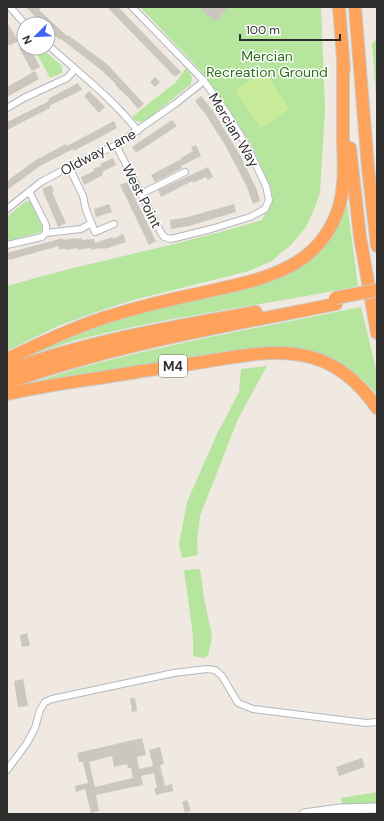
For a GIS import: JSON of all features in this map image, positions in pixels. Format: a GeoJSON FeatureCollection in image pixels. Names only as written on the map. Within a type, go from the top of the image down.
{"type":"FeatureCollection","features":[{"type":"Feature","properties":{"kind":"highway"},"geometry":{"type":"LineString","coordinates":[[339,7],[360,237],[377,332]]}},
{"type":"Feature","properties":{"kind":"highway"},"geometry":{"type":"LineString","coordinates":[[355,7],[368,168],[377,246]]}},
{"type":"Feature","properties":{"kind":"highway"},"geometry":{"type":"LineString","coordinates":[[7,359],[62,334],[101,319],[152,304],[264,278],[291,266],[306,256],[327,233],[340,202],[343,170],[343,62]]}},
{"type":"Feature","properties":{"kind":"highway","name":"M4"},"geometry":{"type":"LineString","coordinates":[[7,383],[66,363],[336,301],[377,290]]}},
{"type":"Feature","properties":{"kind":"highway","name":"M4"},"geometry":{"type":"LineString","coordinates":[[7,371],[132,335],[336,301],[377,297]]}},
{"type":"Feature","properties":{"kind":"highway","name":"M4"},"geometry":{"type":"LineString","coordinates":[[7,394],[246,355],[286,353],[314,358],[332,365],[351,378],[363,389],[377,408]]}},
{"type":"Feature","properties":{"kind":"main road"},"geometry":{"type":"LineString","coordinates":[[304,814],[340,809],[377,808]]}},
{"type":"Feature","properties":{"kind":"street"},"geometry":{"type":"LineString","coordinates":[[10,7],[18,16]]}},
{"type":"Feature","properties":{"kind":"street","name":"Mercian Way"},"geometry":{"type":"LineString","coordinates":[[132,7],[204,81],[228,113],[248,148],[266,186],[269,200],[265,209]]}},
{"type":"Feature","properties":{"kind":"street"},"geometry":{"type":"LineString","coordinates":[[56,52],[124,113],[138,131]]}},
{"type":"Feature","properties":{"kind":"street"},"geometry":{"type":"LineString","coordinates":[[7,108],[24,98],[67,78],[75,69]]}},
{"type":"Feature","properties":{"kind":"street","name":"Oldway Lane"},"geometry":{"type":"LineString","coordinates":[[7,208],[41,182],[116,145],[138,131],[204,81]]}},
{"type":"Feature","properties":{"kind":"street","name":"West Point"},"geometry":{"type":"LineString","coordinates":[[116,145],[164,237],[171,239],[211,229],[250,217],[265,209]]}},
{"type":"Feature","properties":{"kind":"street"},"geometry":{"type":"LineString","coordinates":[[69,167],[83,196],[86,210],[95,232],[114,224]]}},
{"type":"Feature","properties":{"kind":"street"},"geometry":{"type":"LineString","coordinates":[[141,194],[185,172]]}},
{"type":"Feature","properties":{"kind":"street"},"geometry":{"type":"LineString","coordinates":[[29,191],[46,225],[46,233]]}},
{"type":"Feature","properties":{"kind":"street"},"geometry":{"type":"LineString","coordinates":[[7,245],[42,237],[46,233],[81,229],[88,225]]}},
{"type":"Feature","properties":{"kind":"street"},"geometry":{"type":"LineString","coordinates":[[7,770],[27,743],[35,728],[40,710],[46,702],[52,699],[174,673],[208,668],[215,670],[218,673],[238,702],[253,709],[366,723],[377,722]]}},
{"type":"Feature","properties":{"kind":"green space","name":"Mercian Recreation Ground"},"geometry":{"type":"Polygon","coordinates":[[[140,7],[321,7],[325,110],[320,193],[315,207],[306,227],[291,245],[274,260],[249,271],[133,300],[93,313],[58,326],[7,351],[7,286],[199,238],[262,220],[273,199],[270,186],[253,148],[231,112],[199,69],[140,7]]]}},
{"type":"Feature","properties":{"kind":"green space"},"geometry":{"type":"Polygon","coordinates":[[[377,39],[377,108],[372,44],[377,39]]]}},
{"type":"Feature","properties":{"kind":"green space"},"geometry":{"type":"Polygon","coordinates":[[[38,56],[50,56],[62,66],[62,73],[50,78],[38,56]]]}},
{"type":"Feature","properties":{"kind":"green space"},"geometry":{"type":"Polygon","coordinates":[[[186,68],[192,77],[191,84],[144,122],[137,121],[132,117],[176,82],[186,68]]]}},
{"type":"Feature","properties":{"kind":"green space"},"geometry":{"type":"Polygon","coordinates":[[[264,71],[289,109],[261,128],[235,90],[264,71]]]}},
{"type":"Feature","properties":{"kind":"green space"},"geometry":{"type":"Polygon","coordinates":[[[26,201],[30,201],[42,227],[41,232],[7,241],[7,217],[26,201]]]}},
{"type":"Feature","properties":{"kind":"green space"},"geometry":{"type":"Polygon","coordinates":[[[345,201],[347,203],[358,286],[187,316],[118,330],[76,340],[24,357],[103,323],[289,272],[345,201]]]}},
{"type":"Feature","properties":{"kind":"green space"},"geometry":{"type":"Polygon","coordinates":[[[361,307],[377,373],[377,395],[357,374],[340,363],[310,351],[288,348],[18,387],[114,359],[220,335],[361,307]]]}},
{"type":"Feature","properties":{"kind":"green space"},"geometry":{"type":"Polygon","coordinates":[[[267,366],[238,419],[200,516],[197,542],[198,555],[182,558],[179,544],[187,502],[216,436],[239,392],[241,369],[267,366]]]}},
{"type":"Feature","properties":{"kind":"green space"},"geometry":{"type":"Polygon","coordinates":[[[200,569],[212,636],[208,656],[203,658],[193,656],[193,635],[184,570],[200,569]]]}},
{"type":"Feature","properties":{"kind":"green space"},"geometry":{"type":"Polygon","coordinates":[[[377,792],[377,804],[346,806],[342,804],[341,798],[377,792]]]}},
{"type":"Feature","properties":{"kind":"building"},"geometry":{"type":"Polygon","coordinates":[[[26,7],[42,7],[39,10],[45,16],[34,16],[26,7]]]}},
{"type":"Feature","properties":{"kind":"building"},"geometry":{"type":"Polygon","coordinates":[[[107,7],[118,7],[181,72],[175,77],[107,7]]]}},
{"type":"Feature","properties":{"kind":"building"},"geometry":{"type":"Polygon","coordinates":[[[203,7],[228,7],[216,22],[201,10],[203,7]]]}},
{"type":"Feature","properties":{"kind":"building"},"geometry":{"type":"Polygon","coordinates":[[[7,22],[16,38],[16,42],[9,46],[7,42],[7,22]]]}},
{"type":"Feature","properties":{"kind":"building"},"geometry":{"type":"Polygon","coordinates":[[[56,26],[67,36],[68,35],[107,64],[144,104],[138,109],[115,85],[116,84],[101,70],[61,39],[60,40],[56,37],[56,26]]]}},
{"type":"Feature","properties":{"kind":"building"},"geometry":{"type":"Polygon","coordinates":[[[24,56],[34,56],[40,67],[32,71],[24,56]]]}},
{"type":"Feature","properties":{"kind":"building"},"geometry":{"type":"Polygon","coordinates":[[[35,71],[39,79],[7,97],[7,87],[35,71]]]}},
{"type":"Feature","properties":{"kind":"building"},"geometry":{"type":"Polygon","coordinates":[[[155,77],[160,82],[155,87],[150,82],[155,77]]]}},
{"type":"Feature","properties":{"kind":"building"},"geometry":{"type":"Polygon","coordinates":[[[78,83],[82,90],[49,106],[50,108],[7,130],[7,122],[49,101],[48,99],[78,83]]]}},
{"type":"Feature","properties":{"kind":"building"},"geometry":{"type":"Polygon","coordinates":[[[89,91],[105,107],[99,113],[84,96],[89,91]]]}},
{"type":"Feature","properties":{"kind":"building"},"geometry":{"type":"Polygon","coordinates":[[[201,96],[213,111],[240,155],[257,190],[260,201],[253,204],[247,187],[225,145],[206,115],[195,101],[201,96]]]}},
{"type":"Feature","properties":{"kind":"building"},"geometry":{"type":"Polygon","coordinates":[[[172,120],[177,126],[136,153],[132,147],[172,120]]]}},
{"type":"Feature","properties":{"kind":"building"},"geometry":{"type":"Polygon","coordinates":[[[114,121],[117,128],[74,151],[73,149],[40,166],[7,190],[7,182],[36,160],[66,144],[67,146],[114,121]]]}},
{"type":"Feature","properties":{"kind":"building"},"geometry":{"type":"Polygon","coordinates":[[[196,145],[201,156],[155,182],[151,175],[193,151],[191,147],[196,145]]]}},
{"type":"Feature","properties":{"kind":"building"},"geometry":{"type":"Polygon","coordinates":[[[113,158],[116,165],[102,172],[103,175],[84,185],[81,177],[94,171],[93,169],[101,166],[100,164],[113,158]]]}},
{"type":"Feature","properties":{"kind":"building"},"geometry":{"type":"Polygon","coordinates":[[[208,167],[213,177],[208,180],[206,177],[193,183],[192,181],[161,197],[158,190],[208,167]]]}},
{"type":"Feature","properties":{"kind":"building"},"geometry":{"type":"Polygon","coordinates":[[[127,182],[156,241],[149,245],[120,185],[127,182]]]}},
{"type":"Feature","properties":{"kind":"building"},"geometry":{"type":"Polygon","coordinates":[[[51,185],[54,191],[52,192],[66,223],[58,227],[42,189],[51,185]]]}},
{"type":"Feature","properties":{"kind":"building"},"geometry":{"type":"Polygon","coordinates":[[[109,204],[112,212],[96,217],[94,209],[109,204]]]}},
{"type":"Feature","properties":{"kind":"building"},"geometry":{"type":"Polygon","coordinates":[[[234,204],[236,212],[189,226],[171,229],[170,220],[188,217],[234,204]]]}},
{"type":"Feature","properties":{"kind":"building"},"geometry":{"type":"Polygon","coordinates":[[[123,234],[126,242],[105,249],[100,248],[91,250],[91,248],[78,250],[78,248],[65,250],[65,248],[59,250],[59,246],[9,260],[7,253],[63,238],[63,240],[76,238],[82,238],[82,240],[94,239],[95,243],[113,237],[113,239],[123,234]]]}},
{"type":"Feature","properties":{"kind":"building"},"geometry":{"type":"Polygon","coordinates":[[[27,633],[30,646],[22,647],[20,635],[27,633]]]}},
{"type":"Feature","properties":{"kind":"building"},"geometry":{"type":"Polygon","coordinates":[[[23,679],[28,706],[18,707],[14,681],[23,679]]]}},
{"type":"Feature","properties":{"kind":"building"},"geometry":{"type":"Polygon","coordinates":[[[130,698],[135,698],[137,711],[132,712],[130,698]]]}},
{"type":"Feature","properties":{"kind":"building"},"geometry":{"type":"Polygon","coordinates":[[[142,738],[146,755],[137,757],[139,769],[153,766],[149,750],[160,747],[164,764],[160,765],[165,786],[172,784],[173,791],[156,795],[154,788],[157,788],[154,773],[141,776],[143,785],[96,795],[99,811],[91,813],[85,789],[76,792],[75,786],[88,783],[83,762],[79,762],[77,753],[142,738]],[[112,756],[89,762],[95,787],[133,778],[131,768],[128,768],[127,764],[114,767],[112,756]]]}},
{"type":"Feature","properties":{"kind":"building"},"geometry":{"type":"Polygon","coordinates":[[[362,758],[365,767],[339,776],[336,767],[362,758]]]}},
{"type":"Feature","properties":{"kind":"building"},"geometry":{"type":"Polygon","coordinates":[[[187,800],[191,811],[185,813],[182,802],[187,800]]]}}]}
